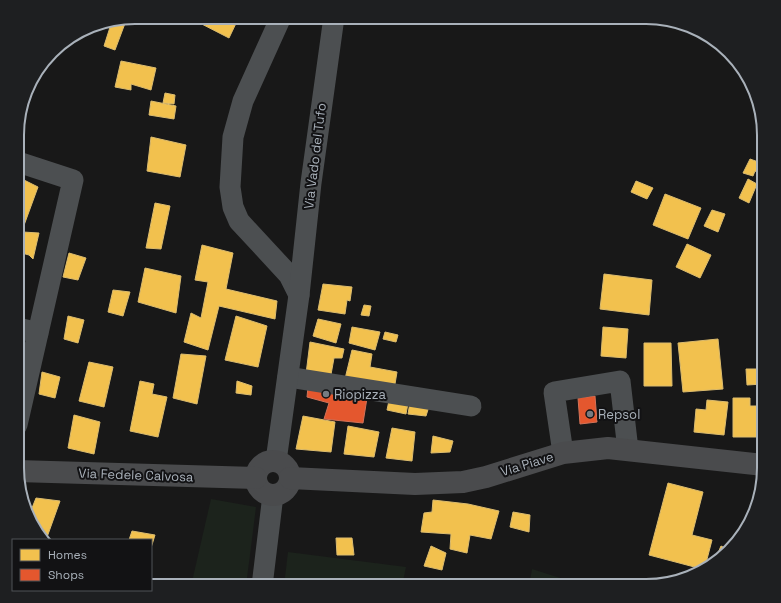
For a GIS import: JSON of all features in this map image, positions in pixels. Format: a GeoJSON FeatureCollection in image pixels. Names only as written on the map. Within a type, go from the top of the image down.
{"type":"FeatureCollection","features":[{"type":"Feature","properties":{"kind":"main road","name":"Via Piave"},"geometry":{"type":"LineString","coordinates":[[290,478],[415,484],[463,482],[486,477],[563,453],[608,448],[757,464]]}},
{"type":"Feature","properties":{"kind":"main road"},"geometry":{"type":"LineString","coordinates":[[271,461],[276,461],[286,467],[290,478],[287,488],[278,494],[273,495],[263,492],[256,484],[258,469],[262,465],[271,461]]}},
{"type":"Feature","properties":{"kind":"main road","name":"Via Fedele Calvosa"},"geometry":{"type":"LineString","coordinates":[[24,471],[256,478]]}},
{"type":"Feature","properties":{"kind":"street"},"geometry":{"type":"LineString","coordinates":[[278,24],[244,101],[239,116],[233,137],[230,187],[233,207],[239,221],[290,275],[299,295]]}},
{"type":"Feature","properties":{"kind":"street","name":"Via Vado del Tufo"},"geometry":{"type":"LineString","coordinates":[[276,461],[299,295],[311,183],[333,24]]}},
{"type":"Feature","properties":{"kind":"street"},"geometry":{"type":"LineString","coordinates":[[24,164],[73,180],[24,394]]}},
{"type":"Feature","properties":{"kind":"street"},"geometry":{"type":"LineString","coordinates":[[24,330],[38,333]]}},
{"type":"Feature","properties":{"kind":"street"},"geometry":{"type":"LineString","coordinates":[[288,377],[472,406]]}},
{"type":"Feature","properties":{"kind":"street"},"geometry":{"type":"LineString","coordinates":[[563,453],[554,392],[620,381],[628,450]]}},
{"type":"Feature","properties":{"kind":"street"},"geometry":{"type":"LineString","coordinates":[[263,579],[273,495]]}},
{"type":"Feature","properties":{"kind":"shaded area"},"geometry":{"type":"Polygon","coordinates":[[[211,499],[256,507],[247,579],[193,579],[211,499]]]}},
{"type":"Feature","properties":{"kind":"shaded area"},"geometry":{"type":"Polygon","coordinates":[[[288,552],[406,567],[403,579],[285,579],[288,552]]]}},
{"type":"Feature","properties":{"kind":"shaded area"},"geometry":{"type":"Polygon","coordinates":[[[532,569],[563,579],[530,579],[532,569]]]}},
{"type":"Feature","properties":{"kind":"building: Homes"},"geometry":{"type":"Polygon","coordinates":[[[125,24],[115,50],[104,46],[110,27],[125,24]]]}},
{"type":"Feature","properties":{"kind":"building: Homes"},"geometry":{"type":"Polygon","coordinates":[[[202,24],[236,24],[229,38],[202,24]]]}},
{"type":"Feature","properties":{"kind":"building: Homes"},"geometry":{"type":"Polygon","coordinates":[[[121,61],[156,68],[151,90],[131,84],[131,90],[115,87],[121,61]]]}},
{"type":"Feature","properties":{"kind":"building: Homes"},"geometry":{"type":"Polygon","coordinates":[[[165,93],[175,95],[174,104],[163,103],[165,93]]]}},
{"type":"Feature","properties":{"kind":"building: Homes"},"geometry":{"type":"Polygon","coordinates":[[[151,101],[176,106],[174,119],[149,115],[151,101]]]}},
{"type":"Feature","properties":{"kind":"building: Homes"},"geometry":{"type":"Polygon","coordinates":[[[151,137],[186,145],[180,177],[147,171],[151,137]]]}},
{"type":"Feature","properties":{"kind":"building: Homes"},"geometry":{"type":"Polygon","coordinates":[[[750,159],[757,162],[757,172],[755,171],[753,176],[743,173],[750,159]]]}},
{"type":"Feature","properties":{"kind":"building: Homes"},"geometry":{"type":"Polygon","coordinates":[[[748,179],[757,184],[749,203],[739,198],[748,179]]]}},
{"type":"Feature","properties":{"kind":"building: Homes"},"geometry":{"type":"Polygon","coordinates":[[[24,180],[38,187],[24,225],[24,180]]]}},
{"type":"Feature","properties":{"kind":"building: Homes"},"geometry":{"type":"Polygon","coordinates":[[[636,181],[653,188],[647,199],[631,192],[636,181]]]}},
{"type":"Feature","properties":{"kind":"building: Homes"},"geometry":{"type":"Polygon","coordinates":[[[665,194],[701,208],[688,239],[653,225],[665,194]]]}},
{"type":"Feature","properties":{"kind":"building: Homes"},"geometry":{"type":"Polygon","coordinates":[[[155,203],[170,206],[161,249],[146,248],[155,203]]]}},
{"type":"Feature","properties":{"kind":"building: Homes"},"geometry":{"type":"Polygon","coordinates":[[[712,210],[725,214],[718,232],[704,226],[712,210]]]}},
{"type":"Feature","properties":{"kind":"building: Homes"},"geometry":{"type":"Polygon","coordinates":[[[24,232],[39,233],[33,259],[29,255],[24,254],[24,232]]]}},
{"type":"Feature","properties":{"kind":"building: Homes"},"geometry":{"type":"Polygon","coordinates":[[[687,244],[711,255],[700,278],[676,267],[687,244]]]}},
{"type":"Feature","properties":{"kind":"building: Homes"},"geometry":{"type":"Polygon","coordinates":[[[202,245],[233,253],[226,289],[277,301],[275,319],[219,306],[208,350],[184,342],[191,313],[201,318],[208,282],[195,280],[202,245]]]}},
{"type":"Feature","properties":{"kind":"building: Homes"},"geometry":{"type":"Polygon","coordinates":[[[69,253],[86,258],[78,280],[63,277],[69,253]]]}},
{"type":"Feature","properties":{"kind":"building: Homes"},"geometry":{"type":"Polygon","coordinates":[[[145,268],[181,276],[176,313],[138,302],[145,268]]]}},
{"type":"Feature","properties":{"kind":"building: Homes"},"geometry":{"type":"Polygon","coordinates":[[[604,274],[652,280],[649,315],[600,309],[604,274]]]}},
{"type":"Feature","properties":{"kind":"building: Homes"},"geometry":{"type":"Polygon","coordinates":[[[323,284],[352,287],[350,301],[347,300],[345,314],[318,310],[323,284]]]}},
{"type":"Feature","properties":{"kind":"building: Homes"},"geometry":{"type":"Polygon","coordinates":[[[113,290],[130,292],[123,316],[108,312],[113,290]]]}},
{"type":"Feature","properties":{"kind":"building: Homes"},"geometry":{"type":"Polygon","coordinates":[[[364,305],[371,306],[369,316],[361,315],[364,305]]]}},
{"type":"Feature","properties":{"kind":"building: Homes"},"geometry":{"type":"Polygon","coordinates":[[[68,316],[84,320],[78,343],[64,339],[68,316]]]}},
{"type":"Feature","properties":{"kind":"building: Homes"},"geometry":{"type":"Polygon","coordinates":[[[236,316],[267,326],[258,367],[225,360],[236,316]]]}},
{"type":"Feature","properties":{"kind":"building: Homes"},"geometry":{"type":"Polygon","coordinates":[[[318,319],[341,324],[336,343],[313,336],[318,319]]]}},
{"type":"Feature","properties":{"kind":"building: Homes"},"geometry":{"type":"Polygon","coordinates":[[[352,327],[380,332],[375,350],[349,343],[352,327]]]}},
{"type":"Feature","properties":{"kind":"building: Homes"},"geometry":{"type":"Polygon","coordinates":[[[603,327],[628,329],[626,358],[601,356],[603,327]]]}},
{"type":"Feature","properties":{"kind":"building: Homes"},"geometry":{"type":"Polygon","coordinates":[[[385,332],[398,335],[396,342],[383,339],[385,332]]]}},
{"type":"Feature","properties":{"kind":"building: Homes"},"geometry":{"type":"Polygon","coordinates":[[[718,339],[723,389],[683,392],[678,343],[718,339]]]}},
{"type":"Feature","properties":{"kind":"building: Homes"},"geometry":{"type":"Polygon","coordinates":[[[310,342],[344,349],[342,358],[334,358],[330,380],[306,374],[310,342]]]}},
{"type":"Feature","properties":{"kind":"building: Homes"},"geometry":{"type":"Polygon","coordinates":[[[644,343],[671,343],[672,386],[644,386],[644,343]]]}},
{"type":"Feature","properties":{"kind":"building: Homes"},"geometry":{"type":"Polygon","coordinates":[[[352,350],[372,354],[370,367],[397,372],[394,390],[344,383],[352,350]]]}},
{"type":"Feature","properties":{"kind":"building: Homes"},"geometry":{"type":"Polygon","coordinates":[[[181,354],[206,356],[197,404],[173,398],[181,354]]]}},
{"type":"Feature","properties":{"kind":"building: Homes"},"geometry":{"type":"Polygon","coordinates":[[[89,362],[113,367],[104,407],[79,401],[89,362]]]}},
{"type":"Feature","properties":{"kind":"building: Homes"},"geometry":{"type":"Polygon","coordinates":[[[746,369],[757,369],[757,384],[747,385],[746,369]]]}},
{"type":"Feature","properties":{"kind":"building: Homes"},"geometry":{"type":"Polygon","coordinates":[[[42,372],[60,377],[55,398],[39,394],[42,372]]]}},
{"type":"Feature","properties":{"kind":"building: Homes"},"geometry":{"type":"Polygon","coordinates":[[[140,381],[154,384],[152,394],[167,397],[158,437],[130,431],[140,381]]]}},
{"type":"Feature","properties":{"kind":"building: Homes"},"geometry":{"type":"Polygon","coordinates":[[[237,381],[252,386],[251,395],[236,393],[237,381]]]}},
{"type":"Feature","properties":{"kind":"building: Homes"},"geometry":{"type":"Polygon","coordinates":[[[390,396],[409,398],[406,414],[387,410],[390,396]]]}},
{"type":"Feature","properties":{"kind":"building: Homes"},"geometry":{"type":"Polygon","coordinates":[[[411,397],[430,403],[426,416],[408,414],[411,397]]]}},
{"type":"Feature","properties":{"kind":"building: Homes"},"geometry":{"type":"Polygon","coordinates":[[[733,398],[750,398],[750,406],[757,406],[757,437],[733,437],[733,398]]]}},
{"type":"Feature","properties":{"kind":"building: Homes"},"geometry":{"type":"Polygon","coordinates":[[[707,400],[728,402],[724,435],[694,432],[696,409],[706,410],[707,400]]]}},
{"type":"Feature","properties":{"kind":"building: Homes"},"geometry":{"type":"Polygon","coordinates":[[[74,415],[100,422],[94,454],[68,448],[74,415]]]}},
{"type":"Feature","properties":{"kind":"building: Homes"},"geometry":{"type":"Polygon","coordinates":[[[303,416],[335,422],[331,452],[296,449],[303,416]]]}},
{"type":"Feature","properties":{"kind":"building: Homes"},"geometry":{"type":"Polygon","coordinates":[[[348,426],[379,432],[374,457],[344,454],[348,426]]]}},
{"type":"Feature","properties":{"kind":"building: Homes"},"geometry":{"type":"Polygon","coordinates":[[[392,428],[415,432],[412,461],[386,458],[392,428]]]}},
{"type":"Feature","properties":{"kind":"building: Homes"},"geometry":{"type":"Polygon","coordinates":[[[433,436],[453,441],[450,452],[431,453],[433,436]]]}},
{"type":"Feature","properties":{"kind":"building: Homes"},"geometry":{"type":"Polygon","coordinates":[[[668,483],[703,492],[692,535],[712,540],[707,561],[695,567],[649,555],[668,483]]]}},
{"type":"Feature","properties":{"kind":"building: Homes"},"geometry":{"type":"Polygon","coordinates":[[[36,498],[60,501],[47,536],[35,517],[32,509],[36,498]]]}},
{"type":"Feature","properties":{"kind":"building: Homes"},"geometry":{"type":"Polygon","coordinates":[[[433,500],[468,504],[499,511],[491,539],[470,535],[467,553],[450,549],[451,534],[421,532],[424,513],[432,512],[433,500]]]}},
{"type":"Feature","properties":{"kind":"building: Homes"},"geometry":{"type":"Polygon","coordinates":[[[513,512],[530,515],[529,532],[510,527],[513,512]]]}},
{"type":"Feature","properties":{"kind":"building: Homes"},"geometry":{"type":"Polygon","coordinates":[[[132,531],[155,535],[152,545],[152,539],[129,539],[132,531]]]}},
{"type":"Feature","properties":{"kind":"building: Homes"},"geometry":{"type":"Polygon","coordinates":[[[336,538],[352,538],[354,555],[337,555],[336,538]]]}},
{"type":"Feature","properties":{"kind":"building: Homes"},"geometry":{"type":"Polygon","coordinates":[[[431,546],[446,553],[442,570],[424,566],[431,546]]]}},
{"type":"Feature","properties":{"kind":"building: Shops"},"geometry":{"type":"Polygon","coordinates":[[[308,387],[367,398],[363,423],[324,419],[329,403],[307,397],[308,387]]]}},
{"type":"Feature","properties":{"kind":"building: Shops"},"geometry":{"type":"Polygon","coordinates":[[[595,396],[597,422],[580,424],[578,398],[595,396]]]}},
{"type":"Feature","properties":{"kind":"place","name":"Riopizza"},"geometry":{"type":"Point","coordinates":[326,394]}},
{"type":"Feature","properties":{"kind":"place","name":"Repsol"},"geometry":{"type":"Point","coordinates":[590,414]}}]}
